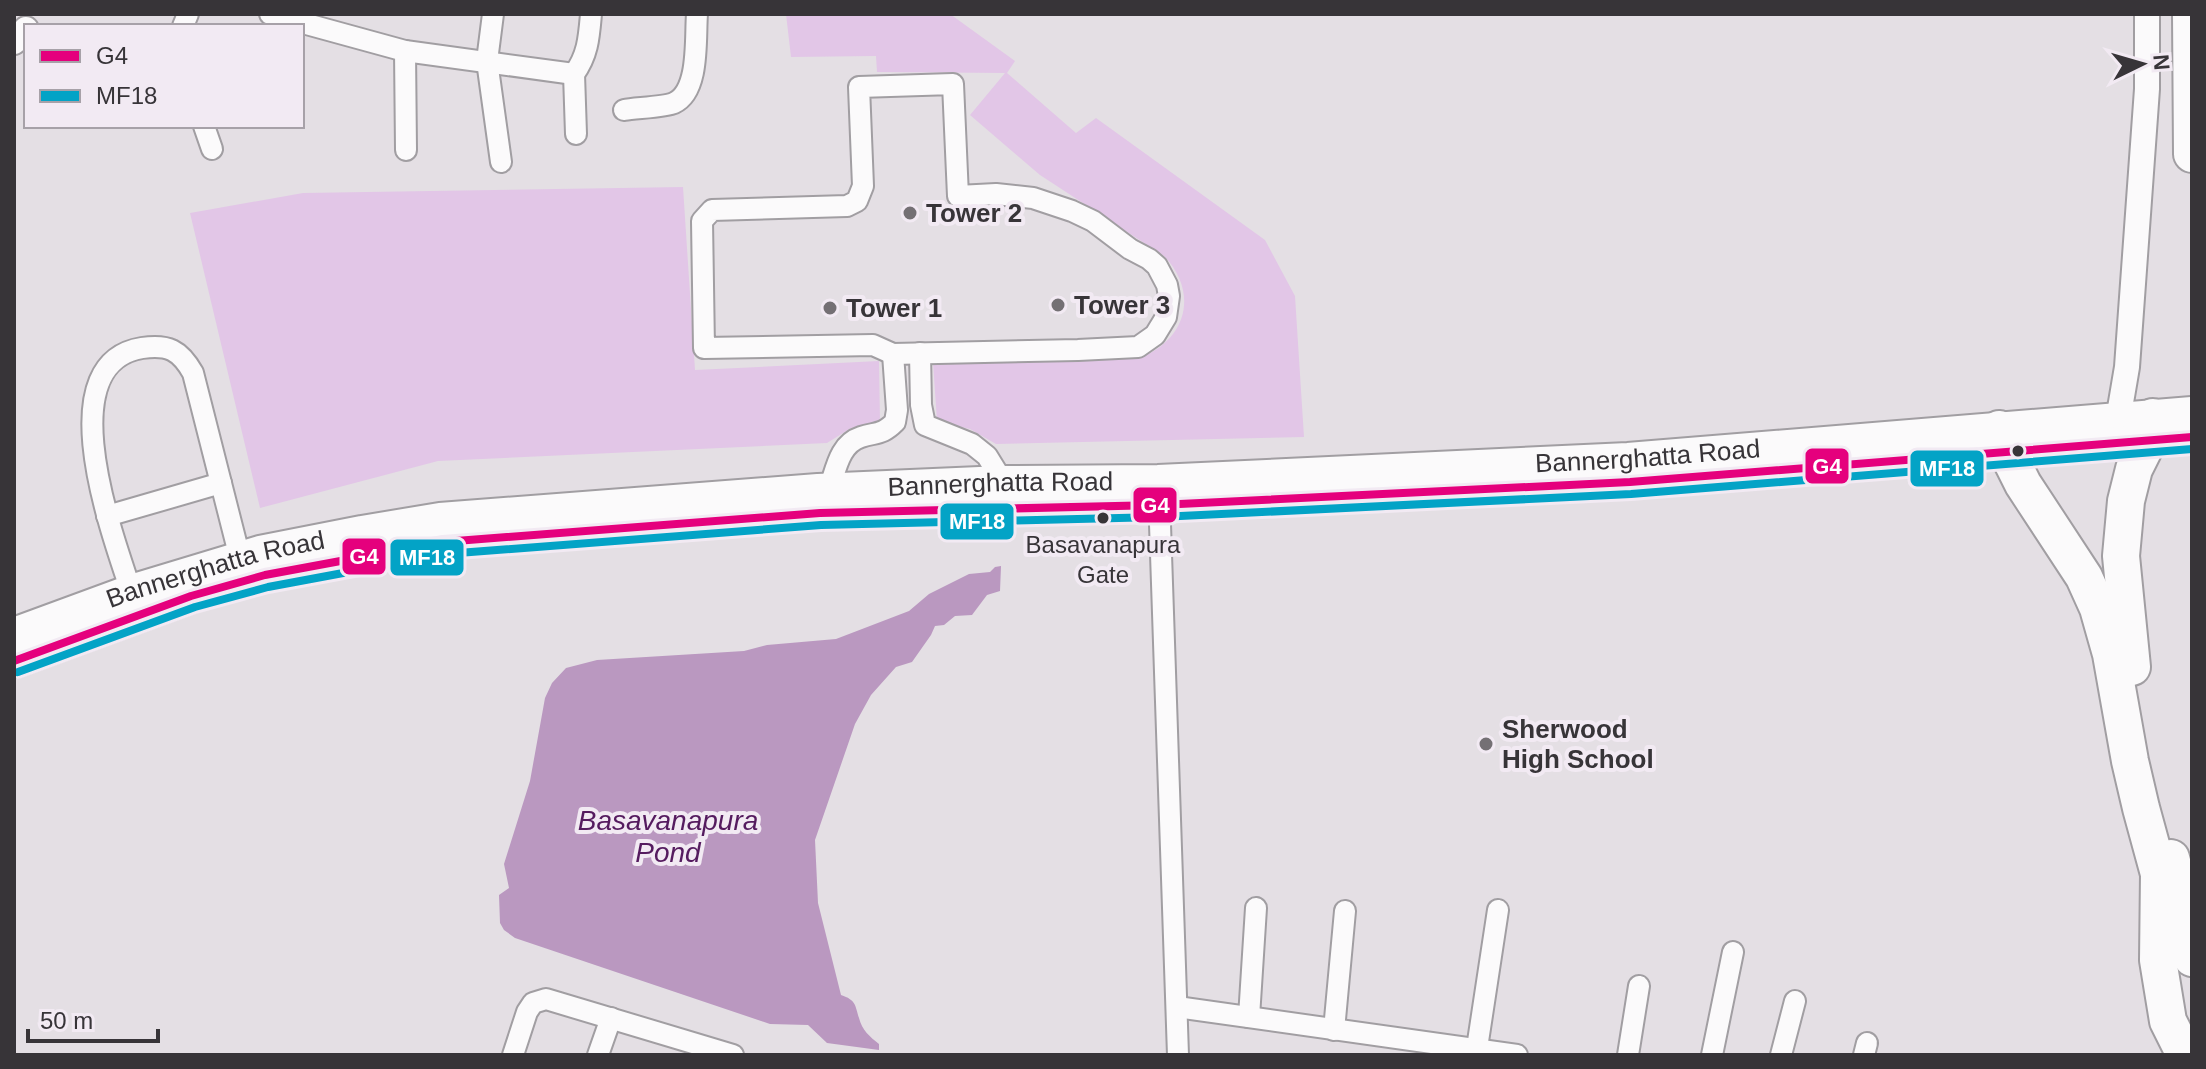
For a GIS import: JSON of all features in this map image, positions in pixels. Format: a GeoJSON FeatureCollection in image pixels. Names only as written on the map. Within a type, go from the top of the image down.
{"type":"FeatureCollection","features":[{"type":"Feature","properties":{"kind":"highway"},"geometry":{"type":"LineString","coordinates":[[2191,14],[2192,154]]}},
{"type":"Feature","properties":{"kind":"highway"},"geometry":{"type":"LineString","coordinates":[[2140,426],[2126,501],[2121,556],[2135,699],[2167,872],[2158,960],[2168,1021],[2185,1055]]}},
{"type":"Feature","properties":{"kind":"highway"},"geometry":{"type":"LineString","coordinates":[[2003,441],[2023,484],[2084,577],[2098,608],[2111,654],[2130,761],[2167,872],[2189,917],[2192,958]]}},
{"type":"Feature","properties":{"kind":"main road","name":"Bannerghatta Road"},"geometry":{"type":"LineString","coordinates":[[14,634],[131,591],[260,552],[362,532],[820,513],[1158,493],[1630,482],[2140,426],[2192,413]]}},
{"type":"Feature","properties":{"kind":"main road","name":"Bannerghatta Road"},"geometry":{"type":"LineString","coordinates":[[2140,426],[2192,437]]}},
{"type":"Feature","properties":{"kind":"main road","name":"Bannerghatta Road"},"geometry":{"type":"LineString","coordinates":[[14,661],[176,601],[265,575],[366,555],[450,530],[829,489],[1003,482],[1158,493]]}},
{"type":"Feature","properties":{"kind":"street"},"geometry":{"type":"LineString","coordinates":[[270,14],[322,21],[405,51],[574,74]]}},
{"type":"Feature","properties":{"kind":"street"},"geometry":{"type":"LineString","coordinates":[[493,14],[487,61],[501,162]]}},
{"type":"Feature","properties":{"kind":"street"},"geometry":{"type":"LineString","coordinates":[[576,134],[574,74],[583,63],[588,49],[591,14]]}},
{"type":"Feature","properties":{"kind":"street"},"geometry":{"type":"LineString","coordinates":[[624,110],[675,103],[687,91],[693,77],[697,14]]}},
{"type":"Feature","properties":{"kind":"street"},"geometry":{"type":"LineString","coordinates":[[2140,426],[2127,367],[2147,89],[2147,14]]}},
{"type":"Feature","properties":{"kind":"street"},"geometry":{"type":"LineString","coordinates":[[405,51],[406,150]]}},
{"type":"Feature","properties":{"kind":"street"},"geometry":{"type":"LineString","coordinates":[[953,84],[958,196],[996,194],[1051,202],[1093,221],[1149,259],[1157,266],[1167,285],[1166,317],[1155,335],[1138,347],[893,354],[873,345],[704,348],[702,221],[712,210],[847,206],[857,201],[863,186],[859,87],[953,84]]}},
{"type":"Feature","properties":{"kind":"street"},"geometry":{"type":"LineString","coordinates":[[205,128],[212,149]]}},
{"type":"Feature","properties":{"kind":"street"},"geometry":{"type":"LineString","coordinates":[[131,591],[97,477],[92,417],[93,397],[108,364],[136,349],[169,348],[184,358],[193,373],[240,558]]}},
{"type":"Feature","properties":{"kind":"street"},"geometry":{"type":"LineString","coordinates":[[920,353],[921,405],[925,425],[972,444],[987,456],[1003,482]]}},
{"type":"Feature","properties":{"kind":"street"},"geometry":{"type":"LineString","coordinates":[[829,489],[841,454],[852,441],[886,431],[895,422],[893,354]]}},
{"type":"Feature","properties":{"kind":"street"},"geometry":{"type":"LineString","coordinates":[[107,516],[221,483]]}},
{"type":"Feature","properties":{"kind":"street"},"geometry":{"type":"LineString","coordinates":[[1158,493],[1178,1055]]}},
{"type":"Feature","properties":{"kind":"street"},"geometry":{"type":"LineString","coordinates":[[1249,1017],[1256,908]]}},
{"type":"Feature","properties":{"kind":"street"},"geometry":{"type":"LineString","coordinates":[[1477,1048],[1498,910]]}},
{"type":"Feature","properties":{"kind":"street"},"geometry":{"type":"LineString","coordinates":[[1334,1030],[1345,911]]}},
{"type":"Feature","properties":{"kind":"street"},"geometry":{"type":"LineString","coordinates":[[1712,1055],[1733,952]]}},
{"type":"Feature","properties":{"kind":"street"},"geometry":{"type":"LineString","coordinates":[[1628,1055],[1639,986]]}},
{"type":"Feature","properties":{"kind":"street"},"geometry":{"type":"LineString","coordinates":[[513,1055],[527,1012],[533,1003],[546,999],[733,1055]]}},
{"type":"Feature","properties":{"kind":"street"},"geometry":{"type":"LineString","coordinates":[[1781,1055],[1795,1001]]}},
{"type":"Feature","properties":{"kind":"street"},"geometry":{"type":"LineString","coordinates":[[1177,1007],[1517,1055]]}},
{"type":"Feature","properties":{"kind":"street"},"geometry":{"type":"LineString","coordinates":[[598,1055],[611,1018]]}},
{"type":"Feature","properties":{"kind":"shaded area"},"geometry":{"type":"Polygon","coordinates":[[[786,14],[950,14],[1015,61],[1007,73],[1076,133],[1096,118],[1265,240],[1295,296],[1304,437],[996,444],[970,429],[937,421],[933,362],[1142,357],[1158,349],[1178,326],[1184,298],[1181,284],[1164,256],[1040,175],[970,115],[1005,73],[877,72],[876,56],[791,57],[786,14]]]}},
{"type":"Feature","properties":{"kind":"shaded area"},"geometry":{"type":"Polygon","coordinates":[[[683,187],[695,370],[879,361],[880,422],[851,428],[827,443],[438,461],[260,508],[190,213],[303,193],[683,187]]]}},
{"type":"Feature","properties":{"kind":"water","name":"Basavanapura Pond"},"geometry":{"type":"Polygon","coordinates":[[[1001,566],[1000,591],[987,595],[972,615],[955,616],[944,625],[935,626],[912,662],[896,667],[871,695],[855,724],[815,840],[818,903],[841,995],[854,1004],[862,1026],[879,1044],[879,1050],[827,1043],[808,1025],[770,1024],[515,938],[504,930],[500,923],[499,895],[509,888],[504,864],[530,781],[545,698],[552,683],[566,668],[597,660],[744,651],[767,645],[836,639],[909,611],[929,594],[969,574],[990,572],[1001,566]]]}},
{"type":"Feature","properties":{"kind":"transit line","name":"G4"},"geometry":{"type":"LineString","coordinates":[[14,661],[191,596],[265,575],[443,542],[820,513],[1159,505],[1630,482],[2192,437]]}},
{"type":"Feature","properties":{"kind":"transit line","name":"MF18"},"geometry":{"type":"LineString","coordinates":[[18,672],[195,607],[268,587],[445,554],[821,525],[1160,517],[1631,494],[2192,449]]}},
{"type":"Feature","properties":{"kind":"place","name":"Tower 2"},"geometry":{"type":"Point","coordinates":[910,213]}},
{"type":"Feature","properties":{"kind":"place","name":"Tower 3"},"geometry":{"type":"Point","coordinates":[1058,305]}},
{"type":"Feature","properties":{"kind":"place","name":"Tower 1"},"geometry":{"type":"Point","coordinates":[830,308]}},
{"type":"Feature","properties":{"kind":"place","name":"Basavanapura Gate"},"geometry":{"type":"Point","coordinates":[1103,518]}},
{"type":"Feature","properties":{"kind":"place","name":"Sherwood High School"},"geometry":{"type":"Point","coordinates":[1486,744]}}]}
